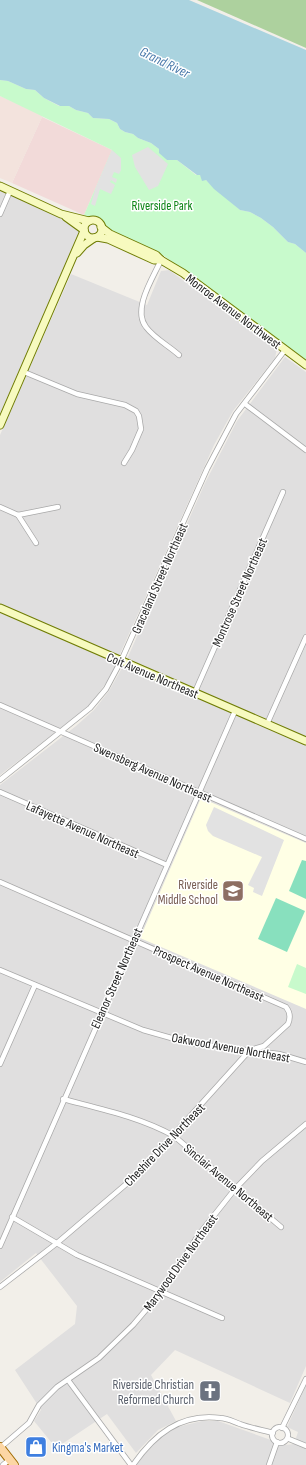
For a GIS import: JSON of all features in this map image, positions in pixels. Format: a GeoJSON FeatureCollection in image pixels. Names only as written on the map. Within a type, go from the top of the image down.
{"type":"FeatureCollection","features":[{"type":"Feature","properties":{"kind":"main road"},"geometry":{"type":"LineString","coordinates":[[0,1447],[9,1463]]}},
{"type":"Feature","properties":{"kind":"street"},"geometry":{"type":"LineString","coordinates":[[0,186],[61,214],[89,221],[96,221],[101,227],[101,232],[84,245],[74,258]]}},
{"type":"Feature","properties":{"kind":"street"},"geometry":{"type":"LineString","coordinates":[[0,214],[10,191]]}},
{"type":"Feature","properties":{"kind":"street"},"geometry":{"type":"LineString","coordinates":[[61,214],[84,230],[87,236],[95,237]]}},
{"type":"Feature","properties":{"kind":"street"},"geometry":{"type":"LineString","coordinates":[[0,425],[3,410],[24,372],[74,258],[85,224],[89,221]]}},
{"type":"Feature","properties":{"kind":"street","name":"Monroe Avenue Northwest"},"geometry":{"type":"LineString","coordinates":[[101,227],[117,240]]}},
{"type":"Feature","properties":{"kind":"street","name":"Monroe Avenue Northwest"},"geometry":{"type":"LineString","coordinates":[[95,237],[117,240],[156,255],[161,260],[183,273],[306,365]]}},
{"type":"Feature","properties":{"kind":"street"},"geometry":{"type":"LineString","coordinates":[[161,260],[144,300],[141,314],[142,320],[148,330],[179,355]]}},
{"type":"Feature","properties":{"kind":"street","name":"Graceland Street Northeast"},"geometry":{"type":"LineString","coordinates":[[0,780],[90,708],[114,676],[207,469],[236,414],[285,350]]}},
{"type":"Feature","properties":{"kind":"street"},"geometry":{"type":"LineString","coordinates":[[24,372],[77,394],[125,405],[136,411],[139,416],[141,429],[124,463]]}},
{"type":"Feature","properties":{"kind":"street"},"geometry":{"type":"LineString","coordinates":[[245,404],[306,450]]}},
{"type":"Feature","properties":{"kind":"street","name":"Montrose Street Northeast"},"geometry":{"type":"LineString","coordinates":[[195,692],[283,492]]}},
{"type":"Feature","properties":{"kind":"street"},"geometry":{"type":"LineString","coordinates":[[0,507],[18,515],[36,543]]}},
{"type":"Feature","properties":{"kind":"street"},"geometry":{"type":"LineString","coordinates":[[18,515],[58,507]]}},
{"type":"Feature","properties":{"kind":"street","name":"Coit Avenue Northeast"},"geometry":{"type":"LineString","coordinates":[[0,608],[306,741]]}},
{"type":"Feature","properties":{"kind":"street"},"geometry":{"type":"LineString","coordinates":[[267,724],[306,637]]}},
{"type":"Feature","properties":{"kind":"street","name":"Swensberg Avenue Northeast"},"geometry":{"type":"LineString","coordinates":[[0,705],[306,839]]}},
{"type":"Feature","properties":{"kind":"street","name":"Eleanor Street Northeast"},"geometry":{"type":"LineString","coordinates":[[0,1246],[101,1012],[234,711]]}},
{"type":"Feature","properties":{"kind":"street","name":"Lafayette Avenue Northeast"},"geometry":{"type":"LineString","coordinates":[[0,792],[167,865]]}},
{"type":"Feature","properties":{"kind":"street","name":"Prospect Avenue Northeast"},"geometry":{"type":"LineString","coordinates":[[0,882],[286,1007]]}},
{"type":"Feature","properties":{"kind":"street","name":"Oakwood Avenue Northeast"},"geometry":{"type":"LineString","coordinates":[[0,970],[143,1030],[189,1043],[279,1054],[306,1062]]}},
{"type":"Feature","properties":{"kind":"street"},"geometry":{"type":"LineString","coordinates":[[0,1064],[35,985]]}},
{"type":"Feature","properties":{"kind":"street","name":"Cheshire Drive Northeast"},"geometry":{"type":"LineString","coordinates":[[0,1287],[57,1243],[138,1174],[174,1136],[250,1050],[264,1046],[288,1024],[290,1011],[286,1007]]}},
{"type":"Feature","properties":{"kind":"street","name":"Sinclair Avenue Northeast"},"geometry":{"type":"LineString","coordinates":[[63,1099],[126,1116],[156,1126],[174,1136],[281,1227]]}},
{"type":"Feature","properties":{"kind":"street","name":"Marywood Drive Northeast"},"geometry":{"type":"LineString","coordinates":[[0,1447],[29,1423],[39,1405],[57,1387],[99,1358],[123,1335],[162,1291],[200,1233],[235,1189],[262,1161],[306,1124]]}},
{"type":"Feature","properties":{"kind":"street"},"geometry":{"type":"LineString","coordinates":[[12,1217],[77,1255],[222,1318]]}},
{"type":"Feature","properties":{"kind":"street"},"geometry":{"type":"LineString","coordinates":[[282,1428],[306,1379]]}},
{"type":"Feature","properties":{"kind":"street"},"geometry":{"type":"LineString","coordinates":[[68,1380],[132,1465],[146,1446],[162,1432],[191,1420],[221,1418],[273,1433]]}},
{"type":"Feature","properties":{"kind":"street"},"geometry":{"type":"LineString","coordinates":[[273,1433],[276,1429],[282,1428]]}},
{"type":"Feature","properties":{"kind":"street"},"geometry":{"type":"LineString","coordinates":[[282,1428],[286,1431],[288,1439]]}},
{"type":"Feature","properties":{"kind":"street"},"geometry":{"type":"LineString","coordinates":[[273,1433],[273,1438],[277,1442]]}},
{"type":"Feature","properties":{"kind":"street"},"geometry":{"type":"LineString","coordinates":[[277,1442],[282,1442],[288,1439],[306,1446]]}},
{"type":"Feature","properties":{"kind":"street"},"geometry":{"type":"LineString","coordinates":[[269,1465],[277,1442]]}},
{"type":"Feature","properties":{"kind":"shaded area"},"geometry":{"type":"Polygon","coordinates":[[[0,96],[43,115],[12,183],[0,178],[0,96]]]}},
{"type":"Feature","properties":{"kind":"shaded area"},"geometry":{"type":"Polygon","coordinates":[[[42,117],[112,150],[84,215],[12,183],[42,117]]]}},
{"type":"Feature","properties":{"kind":"shaded area"},"geometry":{"type":"Polygon","coordinates":[[[148,147],[168,164],[158,186],[149,190],[135,167],[132,155],[148,147]]]}},
{"type":"Feature","properties":{"kind":"shaded area"},"geometry":{"type":"Polygon","coordinates":[[[112,150],[121,158],[121,170],[119,174],[114,172],[112,177],[117,179],[116,183],[111,180],[110,182],[115,185],[111,194],[100,189],[95,206],[91,204],[96,187],[112,150]]]}},
{"type":"Feature","properties":{"kind":"shaded area"},"geometry":{"type":"Polygon","coordinates":[[[0,191],[64,219],[79,230],[79,233],[0,414],[0,191]]]}},
{"type":"Feature","properties":{"kind":"shaded area"},"geometry":{"type":"Polygon","coordinates":[[[169,270],[277,349],[275,358],[233,411],[214,445],[119,656],[0,604],[0,435],[71,274],[147,305],[161,271],[169,270]]]}},
{"type":"Feature","properties":{"kind":"shaded area"},"geometry":{"type":"Polygon","coordinates":[[[285,357],[306,372],[306,1366],[290,1403],[175,1350],[151,1375],[176,1421],[158,1430],[136,1453],[107,1414],[56,1448],[34,1421],[41,1410],[15,1370],[75,1324],[77,1306],[36,1253],[0,1282],[0,785],[76,726],[94,710],[109,691],[127,659],[205,483],[237,421],[285,357]]]}},
{"type":"Feature","properties":{"kind":"shaded area"},"geometry":{"type":"Polygon","coordinates":[[[0,613],[117,663],[114,672],[89,706],[0,775],[0,613]]]}},
{"type":"Feature","properties":{"kind":"shaded area","name":"Riverside Middle School"},"geometry":{"type":"Polygon","coordinates":[[[201,798],[306,843],[306,1009],[140,938],[201,798]]]}},
{"type":"Feature","properties":{"kind":"shaded area"},"geometry":{"type":"Polygon","coordinates":[[[214,807],[284,840],[262,896],[253,892],[254,888],[248,885],[262,857],[213,836],[208,831],[206,825],[214,807]]]}},
{"type":"Feature","properties":{"kind":"shaded area"},"geometry":{"type":"Polygon","coordinates":[[[306,1385],[306,1465],[136,1465],[159,1437],[177,1427],[202,1421],[218,1421],[285,1445],[294,1444],[298,1432],[287,1427],[306,1385]]]}},
{"type":"Feature","properties":{"kind":"green space"},"geometry":{"type":"Polygon","coordinates":[[[197,0],[306,0],[306,48],[197,0]]]}},
{"type":"Feature","properties":{"kind":"green space","name":"Riverside Park"},"geometry":{"type":"Polygon","coordinates":[[[0,80],[8,81],[26,89],[35,90],[44,98],[59,106],[69,106],[76,110],[88,113],[93,118],[109,119],[117,123],[120,129],[125,132],[133,134],[138,138],[151,143],[159,149],[167,160],[177,160],[196,175],[200,175],[240,210],[250,212],[261,218],[273,227],[288,242],[295,244],[306,253],[306,360],[164,256],[110,231],[98,220],[86,217],[84,215],[112,150],[0,96],[0,80]]]}},
{"type":"Feature","properties":{"kind":"green space"},"geometry":{"type":"Polygon","coordinates":[[[302,860],[306,861],[306,899],[289,891],[302,860]]]}},
{"type":"Feature","properties":{"kind":"green space"},"geometry":{"type":"Polygon","coordinates":[[[276,898],[305,911],[287,952],[258,939],[276,898]]]}},
{"type":"Feature","properties":{"kind":"green space"},"geometry":{"type":"Polygon","coordinates":[[[297,964],[306,968],[306,994],[288,987],[297,964]]]}},
{"type":"Feature","properties":{"kind":"water","name":"Grand River"},"geometry":{"type":"Polygon","coordinates":[[[0,0],[189,0],[306,50],[306,253],[295,244],[288,242],[273,227],[261,218],[250,212],[240,210],[214,189],[206,180],[202,181],[200,175],[197,175],[177,160],[167,160],[159,153],[159,149],[151,143],[138,138],[133,134],[125,132],[120,129],[117,123],[109,119],[93,118],[88,113],[76,110],[69,106],[60,106],[44,98],[35,90],[26,89],[8,81],[0,80],[0,0]]]}},
{"type":"Feature","properties":{"kind":"place","name":"Riverside Middle School"},"geometry":{"type":"Point","coordinates":[233,891]}},
{"type":"Feature","properties":{"kind":"place","name":"Riverside Christian Reformed Church"},"geometry":{"type":"Point","coordinates":[210,1391]}},
{"type":"Feature","properties":{"kind":"place","name":"Kingma's Market"},"geometry":{"type":"Point","coordinates":[36,1447]}}]}
